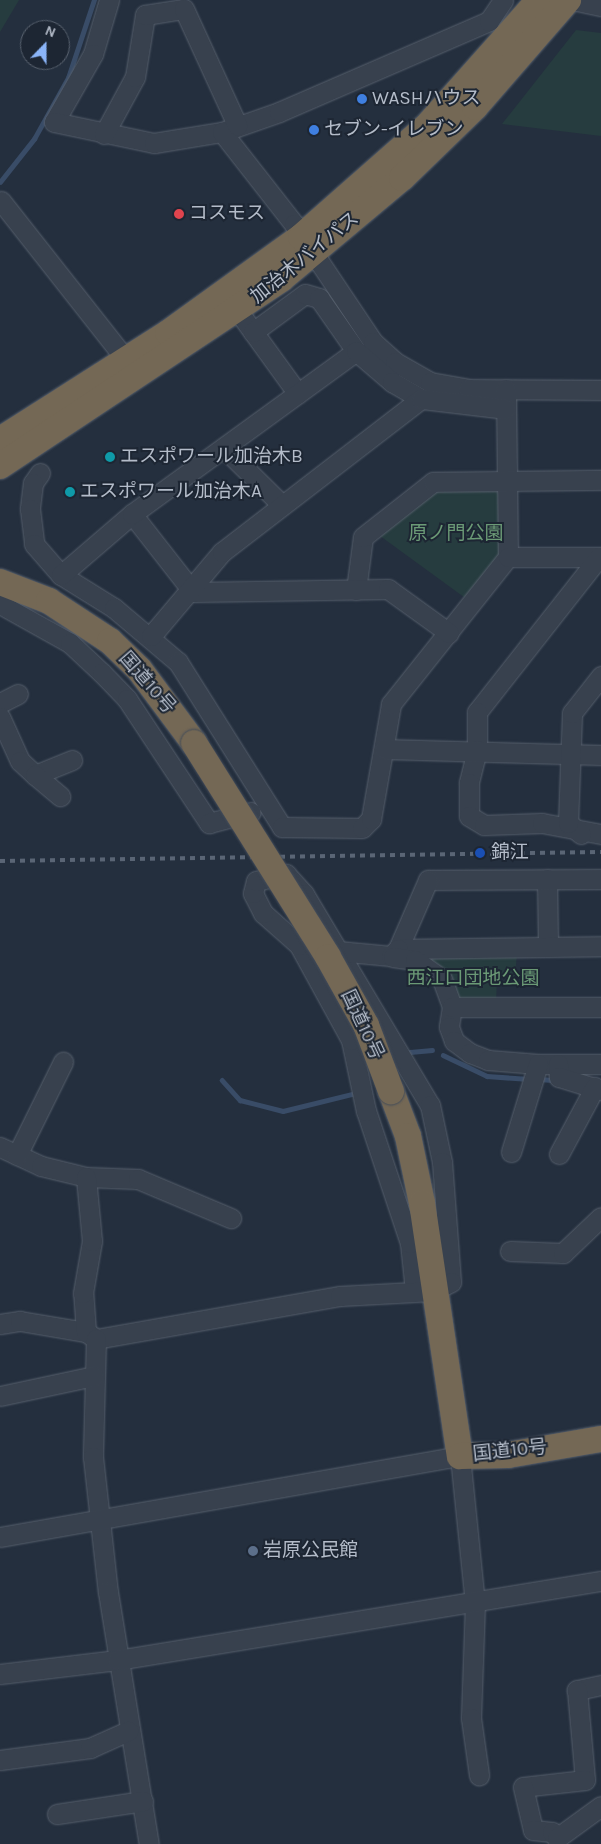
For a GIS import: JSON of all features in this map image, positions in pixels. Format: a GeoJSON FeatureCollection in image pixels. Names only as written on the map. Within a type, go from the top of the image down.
{"type":"FeatureCollection","features":[{"type":"Feature","properties":{"kind":"highway","name":"加治木バイパス"},"geometry":{"type":"LineString","coordinates":[[0,466],[238,311],[429,124],[538,0]]}},
{"type":"Feature","properties":{"kind":"highway","name":"加治木バイパス"},"geometry":{"type":"LineString","coordinates":[[0,440],[306,245],[402,178],[475,107],[568,0]]}},
{"type":"Feature","properties":{"kind":"highway","name":"国道10号"},"geometry":{"type":"LineString","coordinates":[[0,582],[49,601],[110,641],[151,682],[194,742],[328,957],[366,1025],[408,1136],[422,1202],[432,1291],[460,1456],[508,1455],[601,1439]]}},
{"type":"Feature","properties":{"kind":"street"},"geometry":{"type":"LineString","coordinates":[[109,0],[93,54],[54,122],[154,143],[229,128],[279,112],[489,21],[502,0]]}},
{"type":"Feature","properties":{"kind":"street"},"geometry":{"type":"LineString","coordinates":[[572,0],[601,6]]}},
{"type":"Feature","properties":{"kind":"street"},"geometry":{"type":"LineString","coordinates":[[104,134],[135,77],[145,14],[184,9],[229,128],[373,342],[395,362],[430,382],[506,389],[601,390]]}},
{"type":"Feature","properties":{"kind":"street"},"geometry":{"type":"LineString","coordinates":[[1,201],[126,360]]}},
{"type":"Feature","properties":{"kind":"street"},"geometry":{"type":"LineString","coordinates":[[253,332],[305,294],[319,298],[356,351],[392,382],[421,399],[506,409]]}},
{"type":"Feature","properties":{"kind":"street"},"geometry":{"type":"LineString","coordinates":[[238,311],[298,394]]}},
{"type":"Feature","properties":{"kind":"street"},"geometry":{"type":"LineString","coordinates":[[61,575],[132,514],[356,351]]}},
{"type":"Feature","properties":{"kind":"street"},"geometry":{"type":"LineString","coordinates":[[40,473],[33,483],[29,529],[34,544],[61,575],[151,636],[178,662],[206,703],[267,808],[282,827],[362,828],[371,819],[391,704],[508,557],[506,389]]}},
{"type":"Feature","properties":{"kind":"street"},"geometry":{"type":"LineString","coordinates":[[151,636],[193,592],[222,552],[421,399]]}},
{"type":"Feature","properties":{"kind":"street"},"geometry":{"type":"LineString","coordinates":[[224,448],[282,505]]}},
{"type":"Feature","properties":{"kind":"street"},"geometry":{"type":"LineString","coordinates":[[356,590],[363,537],[433,482],[601,480]]}},
{"type":"Feature","properties":{"kind":"street"},"geometry":{"type":"LineString","coordinates":[[132,514],[193,592]]}},
{"type":"Feature","properties":{"kind":"street"},"geometry":{"type":"LineString","coordinates":[[508,557],[600,557]]}},
{"type":"Feature","properties":{"kind":"street"},"geometry":{"type":"LineString","coordinates":[[600,557],[477,712],[477,750],[468,783],[469,816],[484,825],[542,823],[581,834],[601,834]]}},
{"type":"Feature","properties":{"kind":"street"},"geometry":{"type":"LineString","coordinates":[[193,592],[388,589],[449,633]]}},
{"type":"Feature","properties":{"kind":"street"},"geometry":{"type":"LineString","coordinates":[[0,604],[70,643],[127,699],[209,822],[267,808]]}},
{"type":"Feature","properties":{"kind":"street"},"geometry":{"type":"LineString","coordinates":[[581,834],[568,823],[568,753],[572,714],[598,685]]}},
{"type":"Feature","properties":{"kind":"street"},"geometry":{"type":"LineString","coordinates":[[0,703],[18,694]]}},
{"type":"Feature","properties":{"kind":"street"},"geometry":{"type":"LineString","coordinates":[[0,717],[20,761],[60,796]]}},
{"type":"Feature","properties":{"kind":"street"},"geometry":{"type":"LineString","coordinates":[[384,749],[601,754]]}},
{"type":"Feature","properties":{"kind":"street"},"geometry":{"type":"LineString","coordinates":[[35,775],[72,760]]}},
{"type":"Feature","properties":{"kind":"street"},"geometry":{"type":"LineString","coordinates":[[0,1324],[20,1321],[91,1336],[340,1296],[432,1291],[451,1282],[442,1162],[430,1105],[304,894],[286,874],[256,881],[253,893],[263,913],[299,945],[352,1040],[366,1111],[410,1243],[414,1281],[432,1291]]}},
{"type":"Feature","properties":{"kind":"street"},"geometry":{"type":"LineString","coordinates":[[547,879],[548,945]]}},
{"type":"Feature","properties":{"kind":"street"},"geometry":{"type":"LineString","coordinates":[[395,953],[428,880],[601,879]]}},
{"type":"Feature","properties":{"kind":"street"},"geometry":{"type":"LineString","coordinates":[[338,951],[395,953],[548,945],[601,946]]}},
{"type":"Feature","properties":{"kind":"street"},"geometry":{"type":"LineString","coordinates":[[395,953],[414,960],[442,979],[452,1007],[449,1027],[454,1041],[470,1053],[488,1060],[538,1064],[601,1064]]}},
{"type":"Feature","properties":{"kind":"street"},"geometry":{"type":"LineString","coordinates":[[452,1007],[601,1007]]}},
{"type":"Feature","properties":{"kind":"street"},"geometry":{"type":"LineString","coordinates":[[17,1155],[63,1062]]}},
{"type":"Feature","properties":{"kind":"street"},"geometry":{"type":"LineString","coordinates":[[511,1152],[538,1064]]}},
{"type":"Feature","properties":{"kind":"street"},"geometry":{"type":"LineString","coordinates":[[558,1064],[559,1077],[598,1089],[559,1154]]}},
{"type":"Feature","properties":{"kind":"street"},"geometry":{"type":"LineString","coordinates":[[0,1147],[17,1155],[86,1177],[138,1179],[231,1218]]}},
{"type":"Feature","properties":{"kind":"street"},"geometry":{"type":"LineString","coordinates":[[86,1177],[92,1241],[83,1293],[91,1336],[94,1376],[94,1456],[103,1520],[117,1660],[128,1731],[143,1800],[149,1844]]}},
{"type":"Feature","properties":{"kind":"street"},"geometry":{"type":"LineString","coordinates":[[510,1251],[563,1253],[601,1217]]}},
{"type":"Feature","properties":{"kind":"street"},"geometry":{"type":"LineString","coordinates":[[0,1396],[94,1376]]}},
{"type":"Feature","properties":{"kind":"street"},"geometry":{"type":"LineString","coordinates":[[0,1537],[460,1456],[475,1603],[471,1718],[479,1775]]}},
{"type":"Feature","properties":{"kind":"street"},"geometry":{"type":"LineString","coordinates":[[0,1674],[117,1660],[601,1581]]}},
{"type":"Feature","properties":{"kind":"street"},"geometry":{"type":"LineString","coordinates":[[601,1685],[577,1690],[585,1780],[522,1787],[533,1830],[552,1832],[557,1838],[601,1806]]}},
{"type":"Feature","properties":{"kind":"street"},"geometry":{"type":"LineString","coordinates":[[0,1760],[90,1748],[128,1731]]}},
{"type":"Feature","properties":{"kind":"street"},"geometry":{"type":"LineString","coordinates":[[57,1814],[143,1800]]}},
{"type":"Feature","properties":{"kind":"green space"},"geometry":{"type":"Polygon","coordinates":[[[0,0],[19,0],[0,32],[0,0]]]}},
{"type":"Feature","properties":{"kind":"green space"},"geometry":{"type":"Polygon","coordinates":[[[576,30],[601,33],[601,136],[502,124],[576,30]]]}},
{"type":"Feature","properties":{"kind":"green space","name":"原ノ門公園"},"geometry":{"type":"Polygon","coordinates":[[[434,486],[494,489],[501,494],[503,555],[468,600],[376,533],[434,486]]]}},
{"type":"Feature","properties":{"kind":"green space","name":"西江口団地公園"},"geometry":{"type":"Polygon","coordinates":[[[517,953],[515,978],[497,978],[496,1003],[459,1003],[425,959],[427,955],[517,953]]]}},
{"type":"Feature","properties":{"kind":"waterway"},"geometry":{"type":"LineString","coordinates":[[0,182],[34,139],[68,78],[94,0]]}},
{"type":"Feature","properties":{"kind":"waterway"},"geometry":{"type":"LineString","coordinates":[[410,1052],[432,1050]]}},
{"type":"Feature","properties":{"kind":"waterway"},"geometry":{"type":"LineString","coordinates":[[443,1055],[487,1076],[529,1079]]}},
{"type":"Feature","properties":{"kind":"waterway"},"geometry":{"type":"LineString","coordinates":[[539,1079],[552,1080]]}},
{"type":"Feature","properties":{"kind":"waterway"},"geometry":{"type":"LineString","coordinates":[[222,1080],[240,1100],[283,1111],[352,1094]]}},
{"type":"Feature","properties":{"kind":"railway"},"geometry":{"type":"LineString","coordinates":[[0,861],[601,852]]}},
{"type":"Feature","properties":{"kind":"place","name":"WASHハウス"},"geometry":{"type":"Point","coordinates":[362,99]}},
{"type":"Feature","properties":{"kind":"place","name":"セブン-イレブン"},"geometry":{"type":"Point","coordinates":[314,130]}},
{"type":"Feature","properties":{"kind":"place","name":"コスモス"},"geometry":{"type":"Point","coordinates":[179,214]}},
{"type":"Feature","properties":{"kind":"place","name":"エスポワール加治木B"},"geometry":{"type":"Point","coordinates":[110,457]}},
{"type":"Feature","properties":{"kind":"place","name":"エスポワール加治木A"},"geometry":{"type":"Point","coordinates":[70,492]}},
{"type":"Feature","properties":{"kind":"place","name":"錦江"},"geometry":{"type":"Point","coordinates":[480,853]}},
{"type":"Feature","properties":{"kind":"place","name":"岩原公民館"},"geometry":{"type":"Point","coordinates":[253,1551]}}]}
